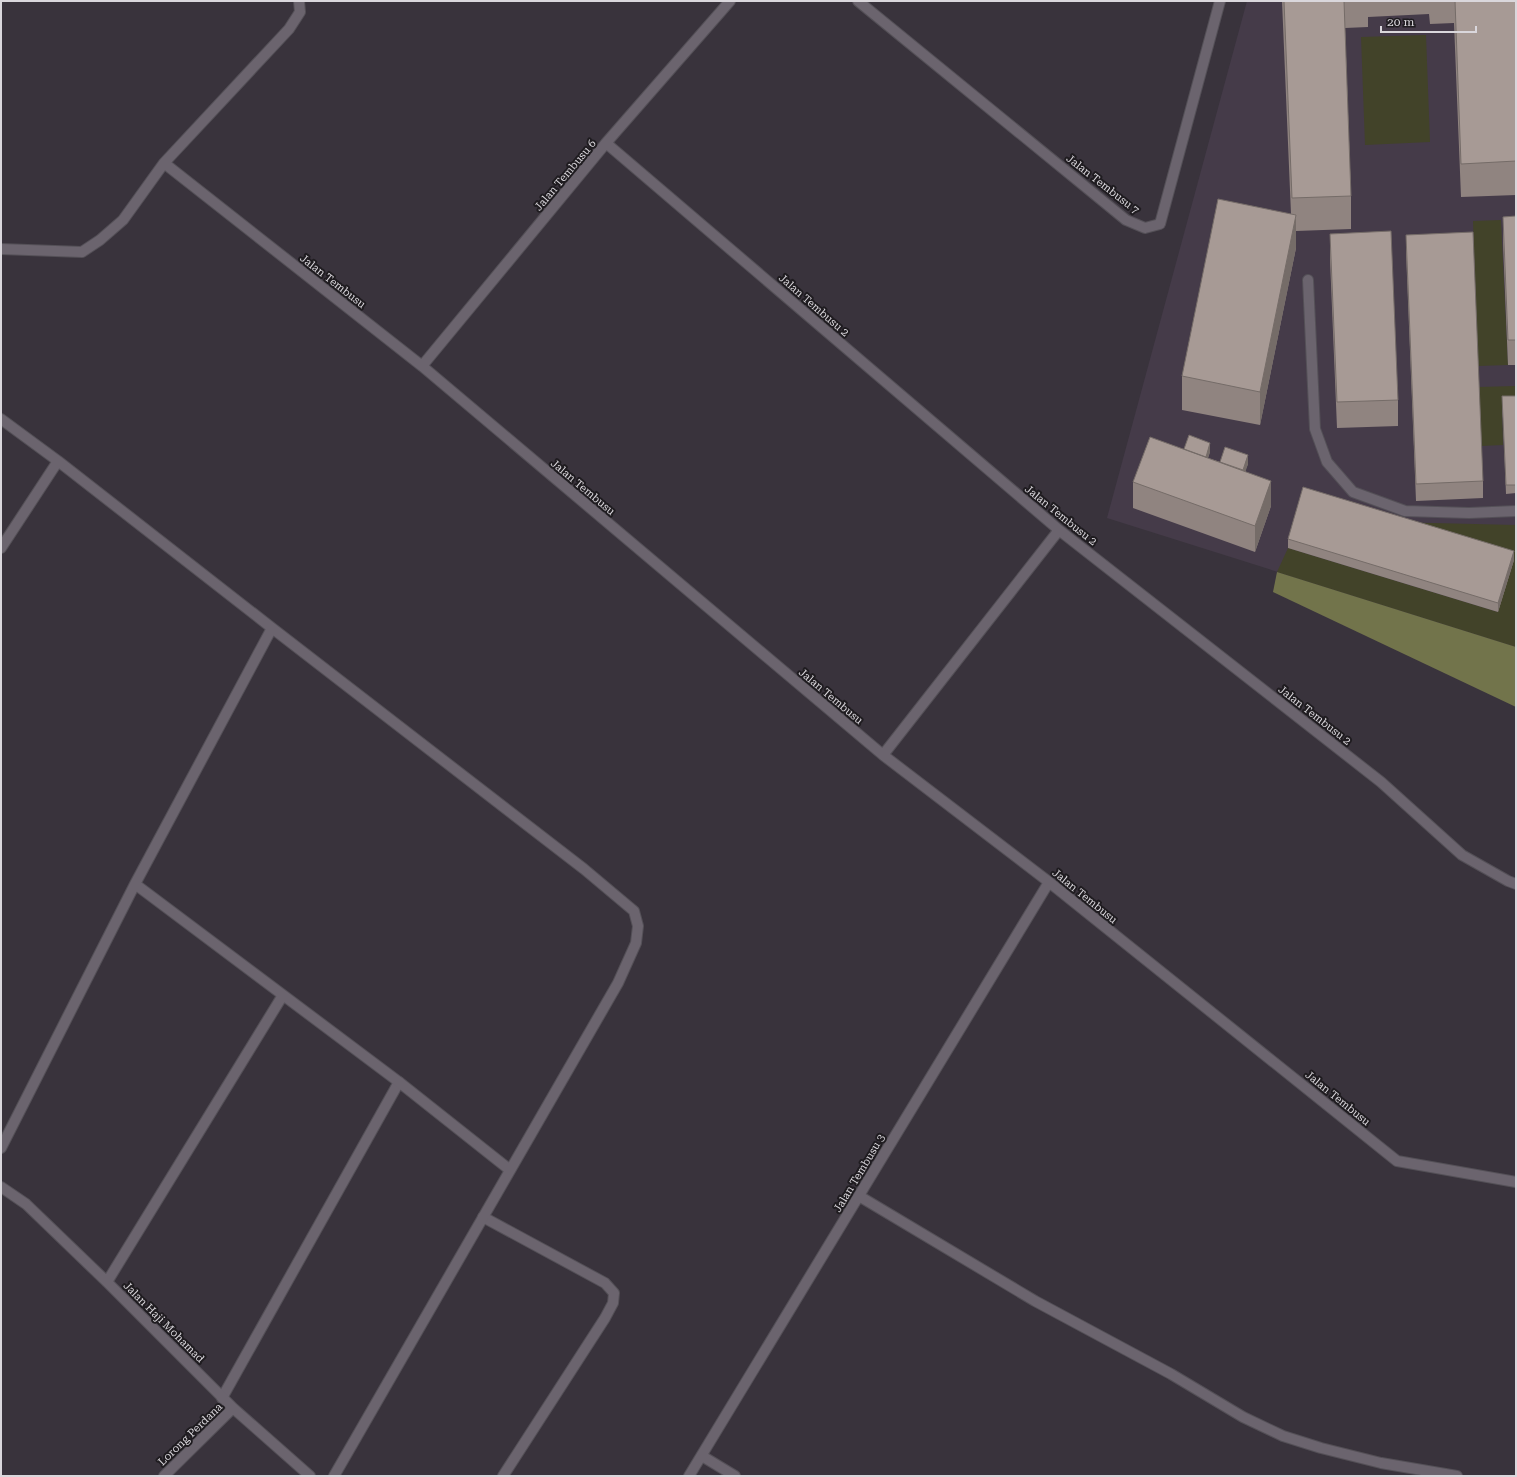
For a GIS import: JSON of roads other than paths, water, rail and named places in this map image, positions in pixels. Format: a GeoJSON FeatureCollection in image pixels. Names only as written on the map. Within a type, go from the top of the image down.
{"type":"FeatureCollection","features":[{"type":"Feature","properties":{"kind":"street"},"geometry":{"type":"LineString","coordinates":[[1,249],[82,252],[100,240],[123,220],[164,163],[289,29],[300,12],[299,1]]}},
{"type":"Feature","properties":{"kind":"street","name":"Jalan Tembusu 6"},"geometry":{"type":"LineString","coordinates":[[422,366],[606,143],[730,1]]}},
{"type":"Feature","properties":{"kind":"street","name":"Jalan Tembusu 7"},"geometry":{"type":"LineString","coordinates":[[858,1],[1126,220],[1144,228],[1160,224],[1220,1]]}},
{"type":"Feature","properties":{"kind":"street","name":"Jalan Tembusu 2"},"geometry":{"type":"LineString","coordinates":[[606,143],[1059,530],[1381,782],[1462,855],[1516,884]]}},
{"type":"Feature","properties":{"kind":"street","name":"Jalan Tembusu"},"geometry":{"type":"LineString","coordinates":[[164,163],[422,366],[883,756],[1048,882],[1397,1161],[1516,1182]]}},
{"type":"Feature","properties":{"kind":"street"},"geometry":{"type":"LineString","coordinates":[[1308,280],[1315,429],[1327,462],[1353,492],[1405,512],[1469,513],[1516,511]]}},
{"type":"Feature","properties":{"kind":"street"},"geometry":{"type":"LineString","coordinates":[[1,419],[58,461],[571,859],[634,911],[638,926],[636,943],[618,983],[334,1476]]}},
{"type":"Feature","properties":{"kind":"street"},"geometry":{"type":"LineString","coordinates":[[1,548],[58,461]]}},
{"type":"Feature","properties":{"kind":"street"},"geometry":{"type":"LineString","coordinates":[[883,756],[1059,530]]}},
{"type":"Feature","properties":{"kind":"street"},"geometry":{"type":"LineString","coordinates":[[1,1148],[135,884],[272,628]]}},
{"type":"Feature","properties":{"kind":"street","name":"Jalan Tembusu 3"},"geometry":{"type":"LineString","coordinates":[[689,1476],[1048,882]]}},
{"type":"Feature","properties":{"kind":"street"},"geometry":{"type":"LineString","coordinates":[[135,884],[399,1082],[510,1170]]}},
{"type":"Feature","properties":{"kind":"street"},"geometry":{"type":"LineString","coordinates":[[107,1282],[283,995]]}},
{"type":"Feature","properties":{"kind":"street"},"geometry":{"type":"LineString","coordinates":[[222,1398],[399,1082]]}},
{"type":"Feature","properties":{"kind":"street","name":"Jalan Haji Mohamad"},"geometry":{"type":"LineString","coordinates":[[1,1187],[26,1204],[107,1282],[222,1398],[310,1476]]}},
{"type":"Feature","properties":{"kind":"street"},"geometry":{"type":"LineString","coordinates":[[859,1196],[1035,1301],[1171,1374],[1243,1418],[1282,1436],[1321,1448],[1381,1463],[1457,1476]]}},
{"type":"Feature","properties":{"kind":"street"},"geometry":{"type":"LineString","coordinates":[[483,1217],[605,1283],[614,1293],[613,1303],[605,1318],[503,1476]]}},
{"type":"Feature","properties":{"kind":"street","name":"Lorong Perdana"},"geometry":{"type":"LineString","coordinates":[[164,1476],[233,1408]]}},
{"type":"Feature","properties":{"kind":"street"},"geometry":{"type":"LineString","coordinates":[[702,1456],[735,1476]]}}]}
